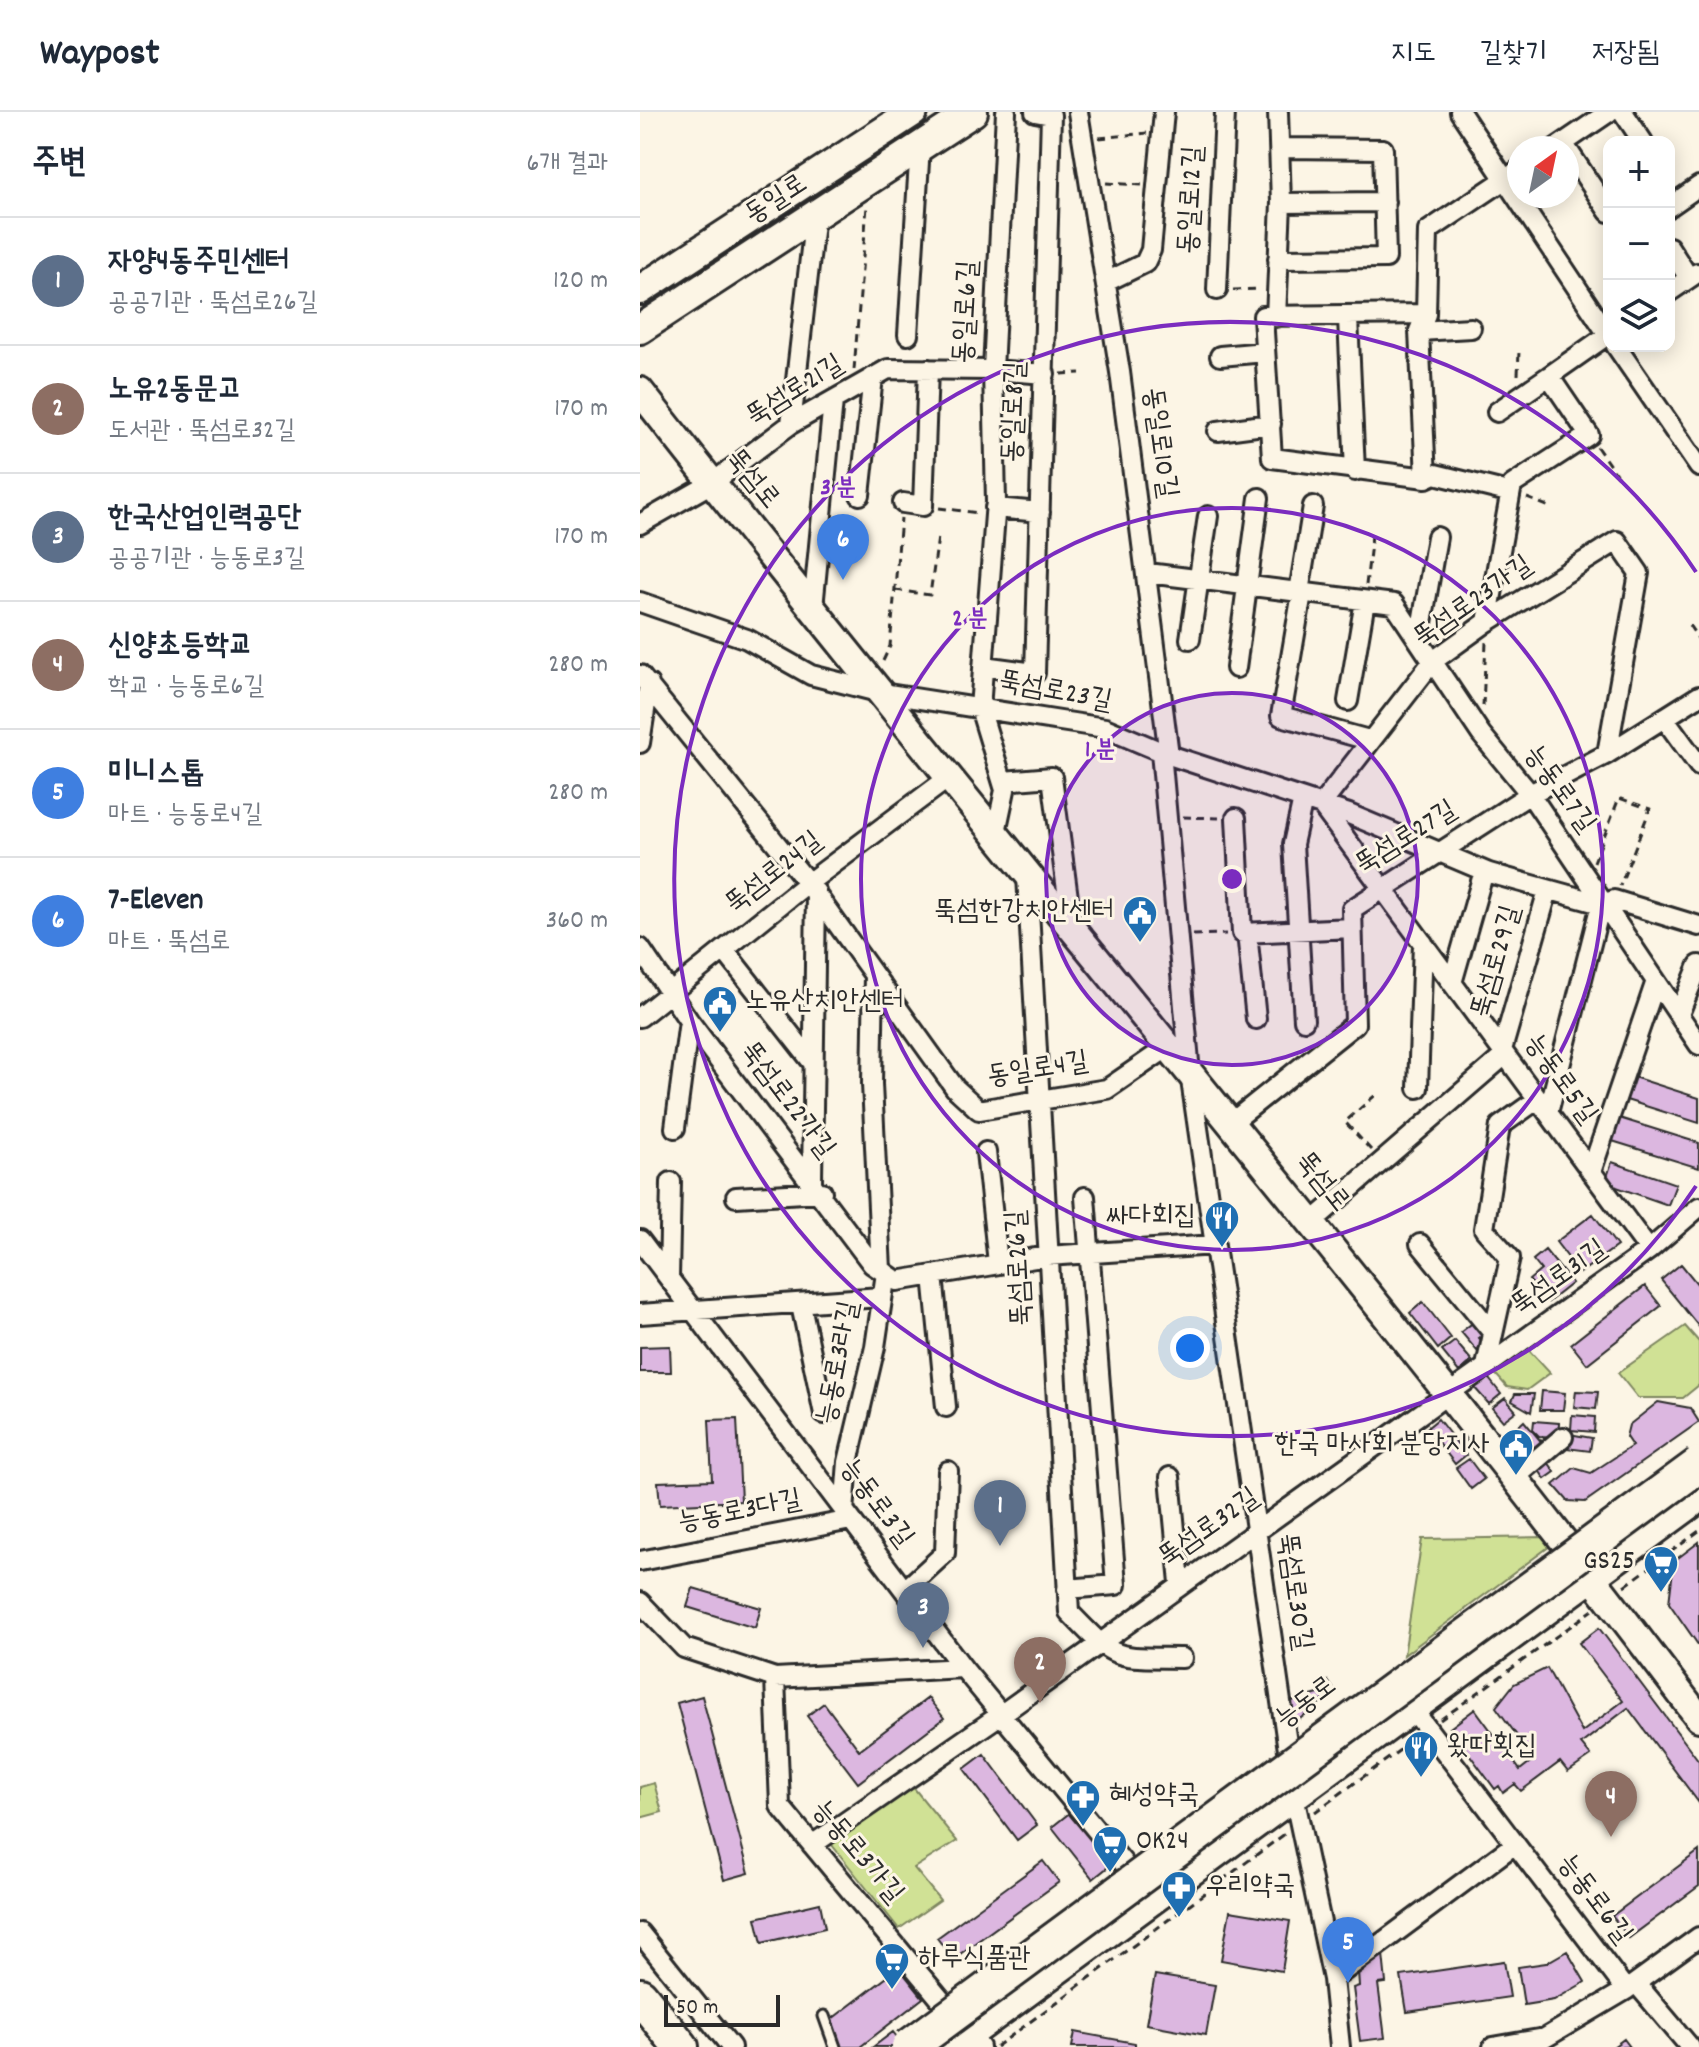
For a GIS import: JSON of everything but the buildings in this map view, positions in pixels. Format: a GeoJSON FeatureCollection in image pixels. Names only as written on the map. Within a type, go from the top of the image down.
{"type":"FeatureCollection","features":[{"type":"Feature","properties":{"kind":"highway"},"geometry":{"type":"LineString","coordinates":[[912,2047],[1699,1465]]}},
{"type":"Feature","properties":{"kind":"highway"},"geometry":{"type":"LineString","coordinates":[[932,2047],[1699,1477]]}},
{"type":"Feature","properties":{"kind":"highway"},"geometry":{"type":"LineString","coordinates":[[640,1996],[681,2047]]}},
{"type":"Feature","properties":{"kind":"main road"},"geometry":{"type":"LineString","coordinates":[[640,271],[881,112]]}},
{"type":"Feature","properties":{"kind":"main road","name":"동일로"},"geometry":{"type":"LineString","coordinates":[[640,290],[913,112]]}},
{"type":"Feature","properties":{"kind":"main road"},"geometry":{"type":"LineString","coordinates":[[640,308],[941,112]]}},
{"type":"Feature","properties":{"kind":"main road","name":"동일로"},"geometry":{"type":"LineString","coordinates":[[640,329],[973,112]]}},
{"type":"Feature","properties":{"kind":"main road","name":"뚝섬로"},"geometry":{"type":"LineString","coordinates":[[640,391],[878,687],[947,779],[1450,1392],[1697,1711]]}},
{"type":"Feature","properties":{"kind":"main road","name":"능동로"},"geometry":{"type":"LineString","coordinates":[[912,2047],[1699,1447]]}},
{"type":"Feature","properties":{"kind":"main road"},"geometry":{"type":"LineString","coordinates":[[945,2047],[975,2041],[1294,1796],[1421,1720],[1593,1577],[1699,1499]]}},
{"type":"Feature","properties":{"kind":"street","name":"동일로6길"},"geometry":{"type":"LineString","coordinates":[[980,708],[995,512],[993,370],[1006,112]]}},
{"type":"Feature","properties":{"kind":"street","name":"동일로8길"},"geometry":{"type":"LineString","coordinates":[[983,666],[1035,673],[1051,115],[1035,112]]}},
{"type":"Feature","properties":{"kind":"street","name":"동일로10길"},"geometry":{"type":"LineString","coordinates":[[1078,112],[1148,573],[1165,754],[1177,936]]}},
{"type":"Feature","properties":{"kind":"street"},"geometry":{"type":"LineString","coordinates":[[1106,282],[1145,263],[1151,250],[1164,112]]}},
{"type":"Feature","properties":{"kind":"street","name":"동일로12길"},"geometry":{"type":"LineString","coordinates":[[1217,290],[1225,112]]}},
{"type":"Feature","properties":{"kind":"street"},"geometry":{"type":"LineString","coordinates":[[1276,317],[1281,203],[1278,112]]}},
{"type":"Feature","properties":{"kind":"street"},"geometry":{"type":"LineString","coordinates":[[1460,112],[1507,170]]}},
{"type":"Feature","properties":{"kind":"street"},"geometry":{"type":"LineString","coordinates":[[1577,136],[1609,112]]}},
{"type":"Feature","properties":{"kind":"street"},"geometry":{"type":"LineString","coordinates":[[1623,112],[1639,136]]}},
{"type":"Feature","properties":{"kind":"street"},"geometry":{"type":"LineString","coordinates":[[908,335],[920,146]]}},
{"type":"Feature","properties":{"kind":"street"},"geometry":{"type":"LineString","coordinates":[[1278,259],[1386,258],[1383,149],[1281,148]]}},
{"type":"Feature","properties":{"kind":"street"},"geometry":{"type":"LineString","coordinates":[[1579,170],[1606,208]]}},
{"type":"Feature","properties":{"kind":"street"},"geometry":{"type":"LineString","coordinates":[[1426,478],[1423,322],[1428,231],[1507,178]]}},
{"type":"Feature","properties":{"kind":"street"},"geometry":{"type":"LineString","coordinates":[[1675,203],[1699,186]]}},
{"type":"Feature","properties":{"kind":"street"},"geometry":{"type":"LineString","coordinates":[[1281,203],[1385,202]]}},
{"type":"Feature","properties":{"kind":"street"},"geometry":{"type":"LineString","coordinates":[[1531,208],[1603,325]]}},
{"type":"Feature","properties":{"kind":"street","name":"동일로"},"geometry":{"type":"LineString","coordinates":[[791,424],[815,214]]}},
{"type":"Feature","properties":{"kind":"street"},"geometry":{"type":"LineString","coordinates":[[1675,254],[1694,275],[1675,288]]}},
{"type":"Feature","properties":{"kind":"street"},"geometry":{"type":"LineString","coordinates":[[1471,328],[1423,322],[1263,316],[1272,458],[1426,478],[1435,474],[1508,492]]}},
{"type":"Feature","properties":{"kind":"street"},"geometry":{"type":"LineString","coordinates":[[1348,318],[1355,471]]}},
{"type":"Feature","properties":{"kind":"street"},"geometry":{"type":"LineString","coordinates":[[1497,412],[1603,339]]}},
{"type":"Feature","properties":{"kind":"street"},"geometry":{"type":"LineString","coordinates":[[1220,356],[1265,352]]}},
{"type":"Feature","properties":{"kind":"street"},"geometry":{"type":"LineString","coordinates":[[1620,352],[1699,467]]}},
{"type":"Feature","properties":{"kind":"street","name":"뚝섬로21길"},"geometry":{"type":"LineString","coordinates":[[640,524],[712,483],[791,424],[888,369],[1045,374]]}},
{"type":"Feature","properties":{"kind":"street"},"geometry":{"type":"LineString","coordinates":[[903,503],[923,506],[928,369]]}},
{"type":"Feature","properties":{"kind":"street"},"geometry":{"type":"LineString","coordinates":[[1487,622],[1508,492],[1512,485],[1589,435],[1549,376]]}},
{"type":"Feature","properties":{"kind":"street","name":"뚝섬로21길"},"geometry":{"type":"LineString","coordinates":[[860,495],[873,377]]}},
{"type":"Feature","properties":{"kind":"street","name":"뚝섬로"},"geometry":{"type":"LineString","coordinates":[[813,608],[833,401]]}},
{"type":"Feature","properties":{"kind":"street"},"geometry":{"type":"LineString","coordinates":[[1218,431],[1271,424]]}},
{"type":"Feature","properties":{"kind":"street"},"geometry":{"type":"LineString","coordinates":[[1236,668],[1259,498]]}},
{"type":"Feature","properties":{"kind":"street"},"geometry":{"type":"LineString","coordinates":[[1313,506],[1281,716],[1369,740]]}},
{"type":"Feature","properties":{"kind":"street"},"geometry":{"type":"LineString","coordinates":[[995,512],[1040,512]]}},
{"type":"Feature","properties":{"kind":"street"},"geometry":{"type":"LineString","coordinates":[[1190,639],[1208,516]]}},
{"type":"Feature","properties":{"kind":"street"},"geometry":{"type":"LineString","coordinates":[[1419,640],[1437,537]]}},
{"type":"Feature","properties":{"kind":"street","name":"뚝섬로23가길"},"geometry":{"type":"LineString","coordinates":[[1312,802],[1369,740],[1433,661],[1487,622],[1617,541],[1639,573],[1607,754]]}},
{"type":"Feature","properties":{"kind":"street","name":"능동로7길"},"geometry":{"type":"LineString","coordinates":[[1148,573],[1394,604],[1481,734],[1530,794],[1587,881],[1607,902],[1699,1045]]}},
{"type":"Feature","properties":{"kind":"street"},"geometry":{"type":"LineString","coordinates":[[1348,701],[1365,601]]}},
{"type":"Feature","properties":{"kind":"street"},"geometry":{"type":"LineString","coordinates":[[640,602],[747,639],[811,675],[878,687]]}},
{"type":"Feature","properties":{"kind":"street"},"geometry":{"type":"LineString","coordinates":[[640,743],[644,680]]}},
{"type":"Feature","properties":{"kind":"street","name":"동일로4길"},"geometry":{"type":"LineString","coordinates":[[644,680],[812,888],[955,1088],[979,1110],[1107,1089],[1168,1047]]}},
{"type":"Feature","properties":{"kind":"street","name":"뚝섬로23길"},"geometry":{"type":"LineString","coordinates":[[878,687],[980,708],[1105,728],[1165,754],[1312,802],[1484,871],[1548,890],[1699,926]]}},
{"type":"Feature","properties":{"kind":"street","name":"뚝섬로27길"},"geometry":{"type":"LineString","coordinates":[[1352,928],[1352,909],[1530,794],[1607,754],[1699,696]]}},
{"type":"Feature","properties":{"kind":"street"},"geometry":{"type":"LineString","coordinates":[[980,708],[1005,790],[995,837]]}},
{"type":"Feature","properties":{"kind":"street"},"geometry":{"type":"LineString","coordinates":[[1665,719],[1699,766]]}},
{"type":"Feature","properties":{"kind":"street"},"geometry":{"type":"LineString","coordinates":[[1003,781],[1052,777],[1072,931]]}},
{"type":"Feature","properties":{"kind":"street","name":"뚝섬로24길"},"geometry":{"type":"LineString","coordinates":[[640,1017],[724,950],[812,888],[947,779]]}},
{"type":"Feature","properties":{"kind":"street"},"geometry":{"type":"LineString","coordinates":[[1304,1020],[1301,930],[1293,844],[1312,802]]}},
{"type":"Feature","properties":{"kind":"street","name":"능동로5길"},"geometry":{"type":"LineString","coordinates":[[1312,802],[1383,889],[1649,1250]]}},
{"type":"Feature","properties":{"kind":"street"},"geometry":{"type":"LineString","coordinates":[[1236,818],[1244,933],[1256,1019]]}},
{"type":"Feature","properties":{"kind":"street"},"geometry":{"type":"LineString","coordinates":[[1452,983],[1484,871]]}},
{"type":"Feature","properties":{"kind":"street","name":"뚝섬로26길"},"geometry":{"type":"LineString","coordinates":[[1027,876],[1069,1612],[1099,1644]]}},
{"type":"Feature","properties":{"kind":"street"},"geometry":{"type":"LineString","coordinates":[[736,1197],[817,1187],[812,888]]}},
{"type":"Feature","properties":{"kind":"street","name":"뚝섬로29길"},"geometry":{"type":"LineString","coordinates":[[1312,1222],[1503,1052],[1548,890]]}},
{"type":"Feature","properties":{"kind":"street"},"geometry":{"type":"LineString","coordinates":[[1486,1366],[1510,1258],[1484,1229],[1500,1126],[1543,1106],[1607,902]]}},
{"type":"Feature","properties":{"kind":"street"},"geometry":{"type":"LineString","coordinates":[[1231,1123],[1355,1024],[1352,928],[1244,933]]}},
{"type":"Feature","properties":{"kind":"street","name":"뚝섬로30길"},"geometry":{"type":"LineString","coordinates":[[1177,936],[1190,1073],[1289,1757]]}},
{"type":"Feature","properties":{"kind":"street"},"geometry":{"type":"LineString","coordinates":[[1418,1088],[1423,943]]}},
{"type":"Feature","properties":{"kind":"street","name":"뚝섬로22가길"},"geometry":{"type":"LineString","coordinates":[[640,948],[673,992],[689,1021],[872,1264],[888,1275]]}},
{"type":"Feature","properties":{"kind":"street"},"geometry":{"type":"LineString","coordinates":[[724,950],[813,1063]]}},
{"type":"Feature","properties":{"kind":"street"},"geometry":{"type":"LineString","coordinates":[[1679,1014],[1699,965]]}},
{"type":"Feature","properties":{"kind":"street"},"geometry":{"type":"LineString","coordinates":[[874,975],[872,1084],[888,1275],[933,1275],[1047,1256],[1215,1245]]}},
{"type":"Feature","properties":{"kind":"street"},"geometry":{"type":"LineString","coordinates":[[1591,1172],[1656,981]]}},
{"type":"Feature","properties":{"kind":"street"},"geometry":{"type":"LineString","coordinates":[[675,1128],[689,1021]]}},
{"type":"Feature","properties":{"kind":"street"},"geometry":{"type":"LineString","coordinates":[[986,1152],[998,1263]]}},
{"type":"Feature","properties":{"kind":"street"},"geometry":{"type":"LineString","coordinates":[[669,1278],[671,1182]]}},
{"type":"Feature","properties":{"kind":"street"},"geometry":{"type":"LineString","coordinates":[[1067,1589],[1116,1585],[1085,1197]]}},
{"type":"Feature","properties":{"kind":"street","name":"뚝섬로31길"},"geometry":{"type":"LineString","coordinates":[[1450,1392],[1649,1250],[1699,1207]]}},
{"type":"Feature","properties":{"kind":"street","name":"능동로3길"},"geometry":{"type":"LineString","coordinates":[[640,1240],[963,1668],[1134,1876]]}},
{"type":"Feature","properties":{"kind":"street"},"geometry":{"type":"LineString","coordinates":[[1420,1244],[1493,1333]]}},
{"type":"Feature","properties":{"kind":"street","name":"능동로3라길"},"geometry":{"type":"LineString","coordinates":[[848,1516],[848,1462],[888,1275]]}},
{"type":"Feature","properties":{"kind":"street"},"geometry":{"type":"LineString","coordinates":[[933,1275],[946,1407]]}},
{"type":"Feature","properties":{"kind":"street"},"geometry":{"type":"LineString","coordinates":[[640,1314],[881,1297]]}},
{"type":"Feature","properties":{"kind":"street"},"geometry":{"type":"LineString","coordinates":[[801,1305],[824,1414]]}},
{"type":"Feature","properties":{"kind":"street","name":"뚝섬로32길"},"geometry":{"type":"LineString","coordinates":[[812,1845],[1003,1713],[1450,1392]]}},
{"type":"Feature","properties":{"kind":"street"},"geometry":{"type":"LineString","coordinates":[[1516,1477],[1563,1437]]}},
{"type":"Feature","properties":{"kind":"street"},"geometry":{"type":"LineString","coordinates":[[905,1590],[945,1553],[948,1471]]}},
{"type":"Feature","properties":{"kind":"street"},"geometry":{"type":"LineString","coordinates":[[1170,1477],[1180,1583]]}},
{"type":"Feature","properties":{"kind":"street","name":"능동로3다길"},"geometry":{"type":"LineString","coordinates":[[640,1561],[848,1516]]}},
{"type":"Feature","properties":{"kind":"street"},"geometry":{"type":"LineString","coordinates":[[640,1602],[684,1648],[775,1678],[963,1668]]}},
{"type":"Feature","properties":{"kind":"street"},"geometry":{"type":"LineString","coordinates":[[1099,1644],[1119,1657],[1182,1658]]}},
{"type":"Feature","properties":{"kind":"street","name":"능동로3가길"},"geometry":{"type":"LineString","coordinates":[[775,1678],[780,1806],[975,2041]]}},
{"type":"Feature","properties":{"kind":"street","name":"능동로6길"},"geometry":{"type":"LineString","coordinates":[[1421,1720],[1515,1844],[1631,1987],[1690,2047]]}},
{"type":"Feature","properties":{"kind":"street"},"geometry":{"type":"LineString","coordinates":[[1294,1796],[1333,1979],[1340,2047]]}},
{"type":"Feature","properties":{"kind":"street"},"geometry":{"type":"LineString","coordinates":[[1333,1979],[1515,1844]]}},
{"type":"Feature","properties":{"kind":"street"},"geometry":{"type":"LineString","coordinates":[[640,1933],[731,2047]]}},
{"type":"Feature","properties":{"kind":"street"},"geometry":{"type":"LineString","coordinates":[[1493,2047],[1546,2043],[1699,1937]]}},
{"type":"Feature","properties":{"kind":"lane"},"geometry":{"type":"LineString","coordinates":[[824,2016],[835,2047]]}},
{"type":"Feature","properties":{"kind":"path"},"geometry":{"type":"LineString","coordinates":[[1083,140],[1162,132]]}},
{"type":"Feature","properties":{"kind":"path"},"geometry":{"type":"LineString","coordinates":[[853,389],[869,179]]}},
{"type":"Feature","properties":{"kind":"path"},"geometry":{"type":"LineString","coordinates":[[1090,184],[1130,182],[1157,188]]}},
{"type":"Feature","properties":{"kind":"path"},"geometry":{"type":"LineString","coordinates":[[1217,290],[1276,289]]}},
{"type":"Feature","properties":{"kind":"path"},"geometry":{"type":"LineString","coordinates":[[1518,398],[1519,351]]}},
{"type":"Feature","properties":{"kind":"path"},"geometry":{"type":"LineString","coordinates":[[1589,435],[1620,480]]}},
{"type":"Feature","properties":{"kind":"path"},"geometry":{"type":"LineString","coordinates":[[1508,492],[1550,507]]}},
{"type":"Feature","properties":{"kind":"path"},"geometry":{"type":"LineString","coordinates":[[878,687],[890,646],[903,503]]}},
{"type":"Feature","properties":{"kind":"path"},"geometry":{"type":"LineString","coordinates":[[923,506],[995,512]]}},
{"type":"Feature","properties":{"kind":"path"},"geometry":{"type":"LineString","coordinates":[[1365,601],[1372,535]]}},
{"type":"Feature","properties":{"kind":"path"},"geometry":{"type":"LineString","coordinates":[[895,590],[930,595],[938,537]]}},
{"type":"Feature","properties":{"kind":"path","name":"능동로7길"},"geometry":{"type":"LineString","coordinates":[[1481,734],[1487,622]]}},
{"type":"Feature","properties":{"kind":"path"},"geometry":{"type":"LineString","coordinates":[[1689,625],[1699,640]]}},
{"type":"Feature","properties":{"kind":"path","name":"능동로7길"},"geometry":{"type":"LineString","coordinates":[[1587,881],[1619,798],[1650,809],[1607,902]]}},
{"type":"Feature","properties":{"kind":"path"},"geometry":{"type":"LineString","coordinates":[[1167,817],[1236,818]]}},
{"type":"Feature","properties":{"kind":"path"},"geometry":{"type":"LineString","coordinates":[[1177,936],[1244,933]]}},
{"type":"Feature","properties":{"kind":"path"},"geometry":{"type":"LineString","coordinates":[[1379,1092],[1345,1122],[1381,1162]]}},
{"type":"Feature","properties":{"kind":"path"},"geometry":{"type":"LineString","coordinates":[[996,2047],[1299,1823],[1421,1720],[1609,1598],[1699,1531]]}},
{"type":"Feature","properties":{"kind":"green space"},"geometry":{"type":"Polygon","coordinates":[[[1685,1326],[1699,1342],[1699,1385],[1683,1398],[1638,1398],[1618,1373],[1685,1326]]]}},
{"type":"Feature","properties":{"kind":"green space"},"geometry":{"type":"Polygon","coordinates":[[[1525,1346],[1550,1373],[1527,1390],[1507,1387],[1491,1369],[1525,1346]]]}},
{"type":"Feature","properties":{"kind":"green space"},"geometry":{"type":"Polygon","coordinates":[[[1549,1537],[1554,1543],[1404,1655],[1422,1539],[1549,1537]]]}},
{"type":"Feature","properties":{"kind":"green space"},"geometry":{"type":"Polygon","coordinates":[[[654,1783],[662,1812],[640,1818],[640,1787],[654,1783]]]}},
{"type":"Feature","properties":{"kind":"green space"},"geometry":{"type":"Polygon","coordinates":[[[913,1787],[957,1841],[914,1868],[940,1900],[899,1929],[828,1840],[913,1787]]]}},
{"type":"Feature","properties":{"kind":"railway"},"geometry":{"type":"LineString","coordinates":[[923,2047],[1699,1467]]}},
{"type":"Feature","properties":{"kind":"place","name":"7-Eleven"},"geometry":{"type":"Point","coordinates":[843,580]}},
{"type":"Feature","properties":{"kind":"place","name":"뚝섬한강치안센터"},"geometry":{"type":"Point","coordinates":[1140,944]}},
{"type":"Feature","properties":{"kind":"place","name":"노유산치안센터"},"geometry":{"type":"Point","coordinates":[720,1034]}},
{"type":"Feature","properties":{"kind":"place","name":"싸다회집"},"geometry":{"type":"Point","coordinates":[1222,1249]}},
{"type":"Feature","properties":{"kind":"place","name":"한국 마사회 분당지사"},"geometry":{"type":"Point","coordinates":[1516,1477]}},
{"type":"Feature","properties":{"kind":"place","name":"자양4동주민센터"},"geometry":{"type":"Point","coordinates":[1000,1546]}},
{"type":"Feature","properties":{"kind":"place","name":"GS25"},"geometry":{"type":"Point","coordinates":[1661,1594]}},
{"type":"Feature","properties":{"kind":"place","name":"한국산업인력공단"},"geometry":{"type":"Point","coordinates":[923,1648]}},
{"type":"Feature","properties":{"kind":"place","name":"노유2동문고"},"geometry":{"type":"Point","coordinates":[1040,1703]}},
{"type":"Feature","properties":{"kind":"place","name":"왔따횟집"},"geometry":{"type":"Point","coordinates":[1421,1779]}},
{"type":"Feature","properties":{"kind":"place","name":"혜성약국"},"geometry":{"type":"Point","coordinates":[1083,1828]}},
{"type":"Feature","properties":{"kind":"place","name":"신양초등학교"},"geometry":{"type":"Point","coordinates":[1611,1837]}},
{"type":"Feature","properties":{"kind":"place","name":"OK24"},"geometry":{"type":"Point","coordinates":[1110,1874]}},
{"type":"Feature","properties":{"kind":"place","name":"우리약국"},"geometry":{"type":"Point","coordinates":[1179,1919]}},
{"type":"Feature","properties":{"kind":"place","name":"미니스톱"},"geometry":{"type":"Point","coordinates":[1348,1983]}},
{"type":"Feature","properties":{"kind":"place","name":"하루식품관"},"geometry":{"type":"Point","coordinates":[892,1991]}}]}
